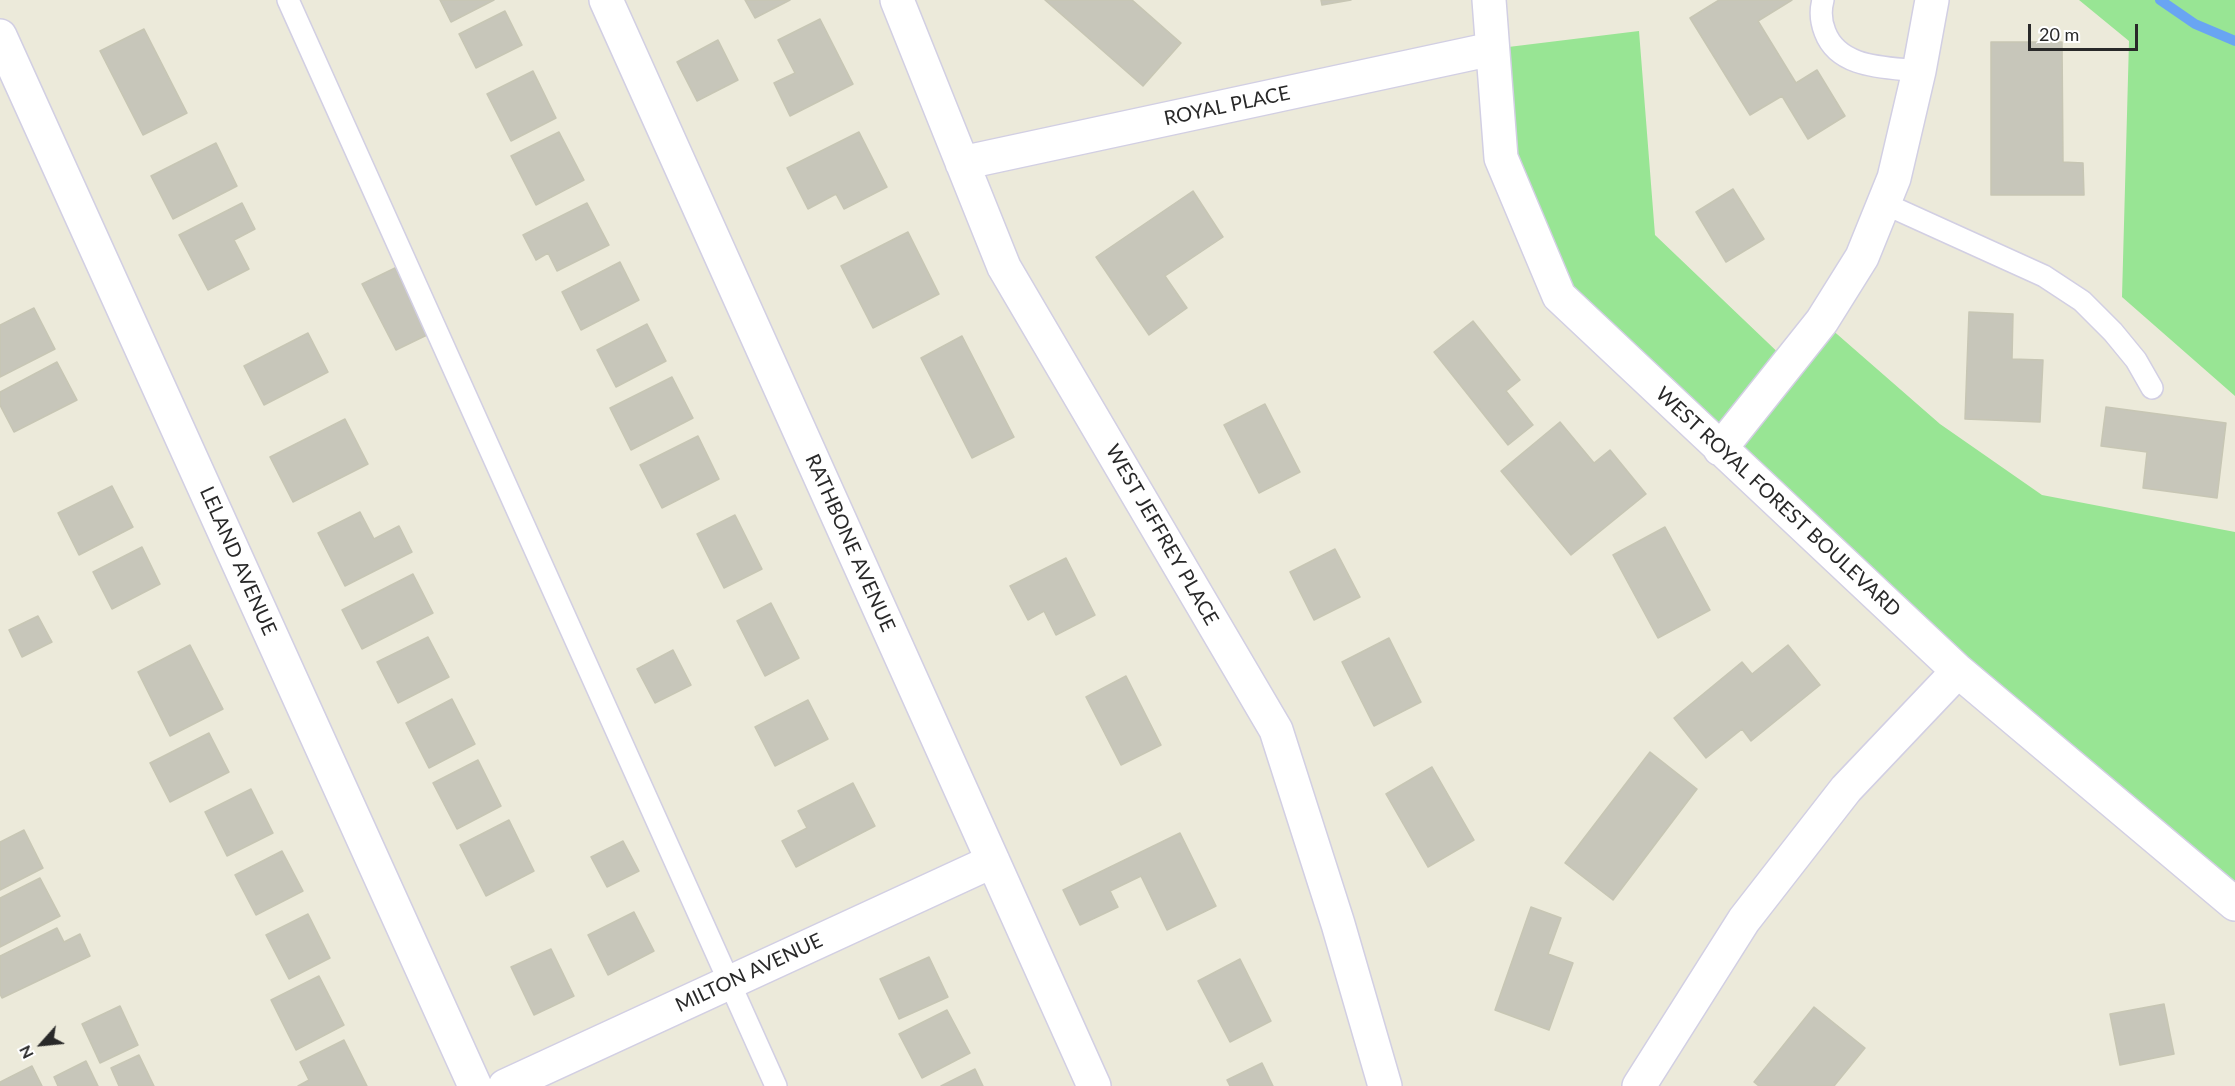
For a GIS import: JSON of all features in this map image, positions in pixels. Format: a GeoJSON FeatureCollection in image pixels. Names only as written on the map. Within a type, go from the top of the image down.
{"type":"FeatureCollection","features":[{"type":"Feature","properties":{"kind":"street","name":"RATHBONE AVENUE"},"geometry":{"type":"LineString","coordinates":[[606,0],[1094,1086]]}},
{"type":"Feature","properties":{"kind":"street","name":"WEST JEFFREY PLACE"},"geometry":{"type":"LineString","coordinates":[[897,0],[1004,267],[1276,730],[1338,924],[1385,1086]]}},
{"type":"Feature","properties":{"kind":"street","name":"WEST ROYAL FOREST BOULEVARD"},"geometry":{"type":"LineString","coordinates":[[1489,0],[1501,158],[1559,296],[1958,670],[2235,904]]}},
{"type":"Feature","properties":{"kind":"street"},"geometry":{"type":"LineString","coordinates":[[1720,449],[1822,321],[1862,257],[1894,178],[1919,71],[1932,0]]}},
{"type":"Feature","properties":{"kind":"street","name":"LELAND AVENUE"},"geometry":{"type":"LineString","coordinates":[[0,36],[475,1086]]}},
{"type":"Feature","properties":{"kind":"street","name":"ROYAL PLACE"},"geometry":{"type":"LineString","coordinates":[[962,163],[1492,49]]}},
{"type":"Feature","properties":{"kind":"street"},"geometry":{"type":"LineString","coordinates":[[1640,1086],[1752,911],[1846,789],[1958,670]]}},
{"type":"Feature","properties":{"kind":"street","name":"MILTON AVENUE"},"geometry":{"type":"LineString","coordinates":[[505,1086],[993,861]]}},
{"type":"Feature","properties":{"kind":"lane"},"geometry":{"type":"LineString","coordinates":[[288,0],[776,1086]]}},
{"type":"Feature","properties":{"kind":"lane"},"geometry":{"type":"LineString","coordinates":[[1823,0],[1821,22],[1828,41],[1842,55],[1861,64],[1919,71]]}},
{"type":"Feature","properties":{"kind":"lane"},"geometry":{"type":"LineString","coordinates":[[1883,203],[2044,276],[2082,302],[2128,350],[2152,388]]}},
{"type":"Feature","properties":{"kind":"green space"},"geometry":{"type":"Polygon","coordinates":[[[2079,0],[2235,0],[2235,396],[2122,297],[2129,41],[2079,0]]]}},
{"type":"Feature","properties":{"kind":"green space"},"geometry":{"type":"Polygon","coordinates":[[[1639,31],[1655,235],[1788,362],[1822,321],[1940,424],[2042,495],[2235,532],[2235,904],[1559,296],[1501,158],[1492,49],[1639,31]]]}},
{"type":"Feature","properties":{"kind":"building"},"geometry":{"type":"Polygon","coordinates":[[[440,0],[494,0],[451,22],[440,0]]]}},
{"type":"Feature","properties":{"kind":"building"},"geometry":{"type":"Polygon","coordinates":[[[745,0],[790,0],[755,18],[745,0]]]}},
{"type":"Feature","properties":{"kind":"building"},"geometry":{"type":"Polygon","coordinates":[[[1045,0],[1132,0],[1181,43],[1143,86],[1045,0]]]}},
{"type":"Feature","properties":{"kind":"building"},"geometry":{"type":"Polygon","coordinates":[[[1321,0],[1351,0],[1322,5],[1321,0]]]}},
{"type":"Feature","properties":{"kind":"building"},"geometry":{"type":"Polygon","coordinates":[[[1719,0],[1792,0],[1758,21],[1796,83],[1817,70],[1845,116],[1808,139],[1782,96],[1750,115],[1690,18],[1719,0]]]}},
{"type":"Feature","properties":{"kind":"building"},"geometry":{"type":"Polygon","coordinates":[[[505,11],[522,45],[476,68],[459,34],[505,11]]]}},
{"type":"Feature","properties":{"kind":"building"},"geometry":{"type":"Polygon","coordinates":[[[820,19],[853,84],[790,116],[774,83],[795,73],[778,40],[820,19]]]}},
{"type":"Feature","properties":{"kind":"building"},"geometry":{"type":"Polygon","coordinates":[[[144,29],[187,113],[143,135],[100,51],[144,29]]]}},
{"type":"Feature","properties":{"kind":"building"},"geometry":{"type":"Polygon","coordinates":[[[718,40],[738,80],[697,101],[677,62],[718,40]]]}},
{"type":"Feature","properties":{"kind":"building"},"geometry":{"type":"Polygon","coordinates":[[[1991,42],[2062,42],[2063,162],[2083,163],[2084,195],[1991,195],[1991,42]]]}},
{"type":"Feature","properties":{"kind":"building"},"geometry":{"type":"Polygon","coordinates":[[[533,71],[556,118],[511,141],[487,94],[533,71]]]}},
{"type":"Feature","properties":{"kind":"building"},"geometry":{"type":"Polygon","coordinates":[[[559,132],[584,180],[536,205],[511,156],[559,132]]]}},
{"type":"Feature","properties":{"kind":"building"},"geometry":{"type":"Polygon","coordinates":[[[859,132],[887,187],[844,209],[836,194],[808,209],[787,168],[859,132]]]}},
{"type":"Feature","properties":{"kind":"building"},"geometry":{"type":"Polygon","coordinates":[[[216,143],[237,186],[173,219],[151,176],[216,143]]]}},
{"type":"Feature","properties":{"kind":"building"},"geometry":{"type":"Polygon","coordinates":[[[1733,189],[1764,239],[1726,262],[1696,212],[1733,189]]]}},
{"type":"Feature","properties":{"kind":"building"},"geometry":{"type":"Polygon","coordinates":[[[1193,191],[1223,237],[1165,276],[1187,308],[1149,335],[1096,257],[1193,191]]]}},
{"type":"Feature","properties":{"kind":"building"},"geometry":{"type":"Polygon","coordinates":[[[242,203],[255,229],[234,240],[249,269],[208,290],[179,235],[242,203]]]}},
{"type":"Feature","properties":{"kind":"building"},"geometry":{"type":"Polygon","coordinates":[[[587,203],[609,245],[557,271],[548,253],[536,260],[523,235],[587,203]]]}},
{"type":"Feature","properties":{"kind":"building"},"geometry":{"type":"Polygon","coordinates":[[[908,232],[939,294],[873,328],[841,266],[908,232]]]}},
{"type":"Feature","properties":{"kind":"building"},"geometry":{"type":"Polygon","coordinates":[[[620,262],[639,300],[581,330],[562,292],[620,262]]]}},
{"type":"Feature","properties":{"kind":"building"},"geometry":{"type":"Polygon","coordinates":[[[395,268],[429,334],[396,350],[362,284],[395,268]]]}},
{"type":"Feature","properties":{"kind":"building"},"geometry":{"type":"Polygon","coordinates":[[[34,308],[55,349],[0,377],[0,325],[34,308]]]}},
{"type":"Feature","properties":{"kind":"building"},"geometry":{"type":"Polygon","coordinates":[[[1969,312],[2013,314],[2012,359],[2043,360],[2040,422],[1965,419],[1969,312]]]}},
{"type":"Feature","properties":{"kind":"building"},"geometry":{"type":"Polygon","coordinates":[[[1473,321],[1520,380],[1506,391],[1533,425],[1508,445],[1434,352],[1473,321]]]}},
{"type":"Feature","properties":{"kind":"building"},"geometry":{"type":"Polygon","coordinates":[[[647,324],[666,361],[616,387],[597,350],[647,324]]]}},
{"type":"Feature","properties":{"kind":"building"},"geometry":{"type":"Polygon","coordinates":[[[308,333],[328,372],[264,405],[244,366],[308,333]]]}},
{"type":"Feature","properties":{"kind":"building"},"geometry":{"type":"Polygon","coordinates":[[[962,336],[1014,437],[972,458],[921,358],[962,336]]]}},
{"type":"Feature","properties":{"kind":"building"},"geometry":{"type":"Polygon","coordinates":[[[57,362],[77,400],[14,432],[0,405],[0,392],[57,362]]]}},
{"type":"Feature","properties":{"kind":"building"},"geometry":{"type":"Polygon","coordinates":[[[672,377],[693,418],[631,450],[610,408],[672,377]]]}},
{"type":"Feature","properties":{"kind":"building"},"geometry":{"type":"Polygon","coordinates":[[[1265,404],[1300,472],[1259,493],[1224,425],[1265,404]]]}},
{"type":"Feature","properties":{"kind":"building"},"geometry":{"type":"Polygon","coordinates":[[[2106,407],[2226,423],[2217,498],[2143,488],[2147,452],[2101,446],[2106,407]]]}},
{"type":"Feature","properties":{"kind":"building"},"geometry":{"type":"Polygon","coordinates":[[[345,419],[368,464],[293,502],[270,457],[345,419]]]}},
{"type":"Feature","properties":{"kind":"building"},"geometry":{"type":"Polygon","coordinates":[[[1560,422],[1594,463],[1610,450],[1646,494],[1571,555],[1501,471],[1560,422]]]}},
{"type":"Feature","properties":{"kind":"building"},"geometry":{"type":"Polygon","coordinates":[[[698,436],[719,479],[662,508],[640,465],[698,436]]]}},
{"type":"Feature","properties":{"kind":"building"},"geometry":{"type":"Polygon","coordinates":[[[112,486],[133,527],[79,555],[58,513],[112,486]]]}},
{"type":"Feature","properties":{"kind":"building"},"geometry":{"type":"Polygon","coordinates":[[[360,512],[374,539],[399,526],[412,552],[345,586],[318,533],[360,512]]]}},
{"type":"Feature","properties":{"kind":"building"},"geometry":{"type":"Polygon","coordinates":[[[735,515],[762,569],[724,588],[697,534],[735,515]]]}},
{"type":"Feature","properties":{"kind":"building"},"geometry":{"type":"Polygon","coordinates":[[[1665,527],[1710,610],[1658,638],[1613,555],[1665,527]]]}},
{"type":"Feature","properties":{"kind":"building"},"geometry":{"type":"Polygon","coordinates":[[[142,547],[160,584],[112,609],[93,572],[142,547]]]}},
{"type":"Feature","properties":{"kind":"building"},"geometry":{"type":"Polygon","coordinates":[[[1335,549],[1360,597],[1314,620],[1290,572],[1335,549]]]}},
{"type":"Feature","properties":{"kind":"building"},"geometry":{"type":"Polygon","coordinates":[[[1066,558],[1095,615],[1056,635],[1044,611],[1028,620],[1010,586],[1066,558]]]}},
{"type":"Feature","properties":{"kind":"building"},"geometry":{"type":"Polygon","coordinates":[[[413,574],[433,613],[362,649],[342,610],[413,574]]]}},
{"type":"Feature","properties":{"kind":"building"},"geometry":{"type":"Polygon","coordinates":[[[771,603],[799,658],[765,676],[737,621],[771,603]]]}},
{"type":"Feature","properties":{"kind":"building"},"geometry":{"type":"Polygon","coordinates":[[[38,616],[52,642],[22,657],[9,630],[38,616]]]}},
{"type":"Feature","properties":{"kind":"building"},"geometry":{"type":"Polygon","coordinates":[[[428,637],[449,677],[398,703],[377,662],[428,637]]]}},
{"type":"Feature","properties":{"kind":"building"},"geometry":{"type":"Polygon","coordinates":[[[1389,638],[1421,702],[1374,726],[1342,662],[1389,638]]]}},
{"type":"Feature","properties":{"kind":"building"},"geometry":{"type":"Polygon","coordinates":[[[190,645],[223,709],[170,736],[138,672],[190,645]]]}},
{"type":"Feature","properties":{"kind":"building"},"geometry":{"type":"Polygon","coordinates":[[[1788,645],[1820,685],[1751,741],[1742,729],[1706,758],[1674,718],[1742,662],[1752,674],[1788,645]]]}},
{"type":"Feature","properties":{"kind":"building"},"geometry":{"type":"Polygon","coordinates":[[[673,650],[691,685],[655,703],[637,669],[673,650]]]}},
{"type":"Feature","properties":{"kind":"building"},"geometry":{"type":"Polygon","coordinates":[[[1126,676],[1161,745],[1121,765],[1086,697],[1126,676]]]}},
{"type":"Feature","properties":{"kind":"building"},"geometry":{"type":"Polygon","coordinates":[[[452,699],[475,744],[429,768],[406,723],[452,699]]]}},
{"type":"Feature","properties":{"kind":"building"},"geometry":{"type":"Polygon","coordinates":[[[808,700],[828,739],[775,766],[755,727],[808,700]]]}},
{"type":"Feature","properties":{"kind":"building"},"geometry":{"type":"Polygon","coordinates":[[[209,733],[229,772],[170,802],[150,763],[209,733]]]}},
{"type":"Feature","properties":{"kind":"building"},"geometry":{"type":"Polygon","coordinates":[[[1650,752],[1697,789],[1613,900],[1565,863],[1650,752]]]}},
{"type":"Feature","properties":{"kind":"building"},"geometry":{"type":"Polygon","coordinates":[[[478,760],[501,806],[457,829],[433,783],[478,760]]]}},
{"type":"Feature","properties":{"kind":"building"},"geometry":{"type":"Polygon","coordinates":[[[1432,767],[1474,840],[1428,867],[1386,794],[1432,767]]]}},
{"type":"Feature","properties":{"kind":"building"},"geometry":{"type":"Polygon","coordinates":[[[853,783],[875,826],[796,867],[782,841],[807,828],[798,811],[853,783]]]}},
{"type":"Feature","properties":{"kind":"building"},"geometry":{"type":"Polygon","coordinates":[[[251,789],[273,833],[227,856],[205,812],[251,789]]]}},
{"type":"Feature","properties":{"kind":"building"},"geometry":{"type":"Polygon","coordinates":[[[509,820],[534,871],[486,896],[460,845],[509,820]]]}},
{"type":"Feature","properties":{"kind":"building"},"geometry":{"type":"Polygon","coordinates":[[[24,830],[43,868],[0,890],[0,842],[24,830]]]}},
{"type":"Feature","properties":{"kind":"building"},"geometry":{"type":"Polygon","coordinates":[[[1180,833],[1216,906],[1167,930],[1141,876],[1110,891],[1118,907],[1080,925],[1063,890],[1180,833]]]}},
{"type":"Feature","properties":{"kind":"building"},"geometry":{"type":"Polygon","coordinates":[[[623,841],[639,871],[607,887],[591,857],[623,841]]]}},
{"type":"Feature","properties":{"kind":"building"},"geometry":{"type":"Polygon","coordinates":[[[282,851],[303,891],[256,915],[235,875],[282,851]]]}},
{"type":"Feature","properties":{"kind":"building"},"geometry":{"type":"Polygon","coordinates":[[[40,878],[60,916],[0,947],[0,898],[40,878]]]}},
{"type":"Feature","properties":{"kind":"building"},"geometry":{"type":"Polygon","coordinates":[[[1531,907],[1561,918],[1548,954],[1573,963],[1549,1030],[1495,1010],[1531,907]]]}},
{"type":"Feature","properties":{"kind":"building"},"geometry":{"type":"Polygon","coordinates":[[[634,912],[654,951],[608,975],[588,935],[634,912]]]}},
{"type":"Feature","properties":{"kind":"building"},"geometry":{"type":"Polygon","coordinates":[[[308,914],[330,958],[289,979],[266,935],[308,914]]]}},
{"type":"Feature","properties":{"kind":"building"},"geometry":{"type":"Polygon","coordinates":[[[57,928],[64,942],[80,934],[90,956],[2,998],[0,994],[0,956],[57,928]]]}},
{"type":"Feature","properties":{"kind":"building"},"geometry":{"type":"Polygon","coordinates":[[[551,949],[574,996],[534,1015],[511,967],[551,949]]]}},
{"type":"Feature","properties":{"kind":"building"},"geometry":{"type":"Polygon","coordinates":[[[929,957],[948,997],[899,1019],[880,979],[929,957]]]}},
{"type":"Feature","properties":{"kind":"building"},"geometry":{"type":"Polygon","coordinates":[[[1240,959],[1271,1021],[1230,1042],[1198,981],[1240,959]]]}},
{"type":"Feature","properties":{"kind":"building"},"geometry":{"type":"Polygon","coordinates":[[[319,976],[344,1025],[296,1050],[271,1000],[319,976]]]}},
{"type":"Feature","properties":{"kind":"building"},"geometry":{"type":"Polygon","coordinates":[[[2164,1004],[2174,1054],[2120,1065],[2110,1014],[2164,1004]]]}},
{"type":"Feature","properties":{"kind":"building"},"geometry":{"type":"Polygon","coordinates":[[[120,1006],[138,1045],[100,1063],[82,1024],[120,1006]]]}},
{"type":"Feature","properties":{"kind":"building"},"geometry":{"type":"Polygon","coordinates":[[[1814,1007],[1865,1048],[1834,1086],[1759,1086],[1754,1082],[1814,1007]]]}},
{"type":"Feature","properties":{"kind":"building"},"geometry":{"type":"Polygon","coordinates":[[[947,1010],[970,1053],[922,1078],[899,1034],[947,1010]]]}},
{"type":"Feature","properties":{"kind":"building"},"geometry":{"type":"Polygon","coordinates":[[[344,1040],[367,1086],[298,1086],[309,1080],[300,1062],[344,1040]]]}},
{"type":"Feature","properties":{"kind":"building"},"geometry":{"type":"Polygon","coordinates":[[[139,1055],[154,1086],[119,1086],[111,1068],[139,1055]]]}},
{"type":"Feature","properties":{"kind":"building"},"geometry":{"type":"Polygon","coordinates":[[[86,1061],[98,1086],[58,1086],[54,1077],[86,1061]]]}},
{"type":"Feature","properties":{"kind":"building"},"geometry":{"type":"Polygon","coordinates":[[[1262,1063],[1273,1086],[1230,1086],[1227,1080],[1262,1063]]]}},
{"type":"Feature","properties":{"kind":"building"},"geometry":{"type":"Polygon","coordinates":[[[32,1066],[42,1086],[0,1086],[0,1082],[32,1066]]]}},
{"type":"Feature","properties":{"kind":"building"},"geometry":{"type":"Polygon","coordinates":[[[975,1069],[983,1086],[941,1086],[975,1069]]]}},
{"type":"Feature","properties":{"kind":"waterway"},"geometry":{"type":"LineString","coordinates":[[2160,0],[2195,24],[2235,41]]}}]}
